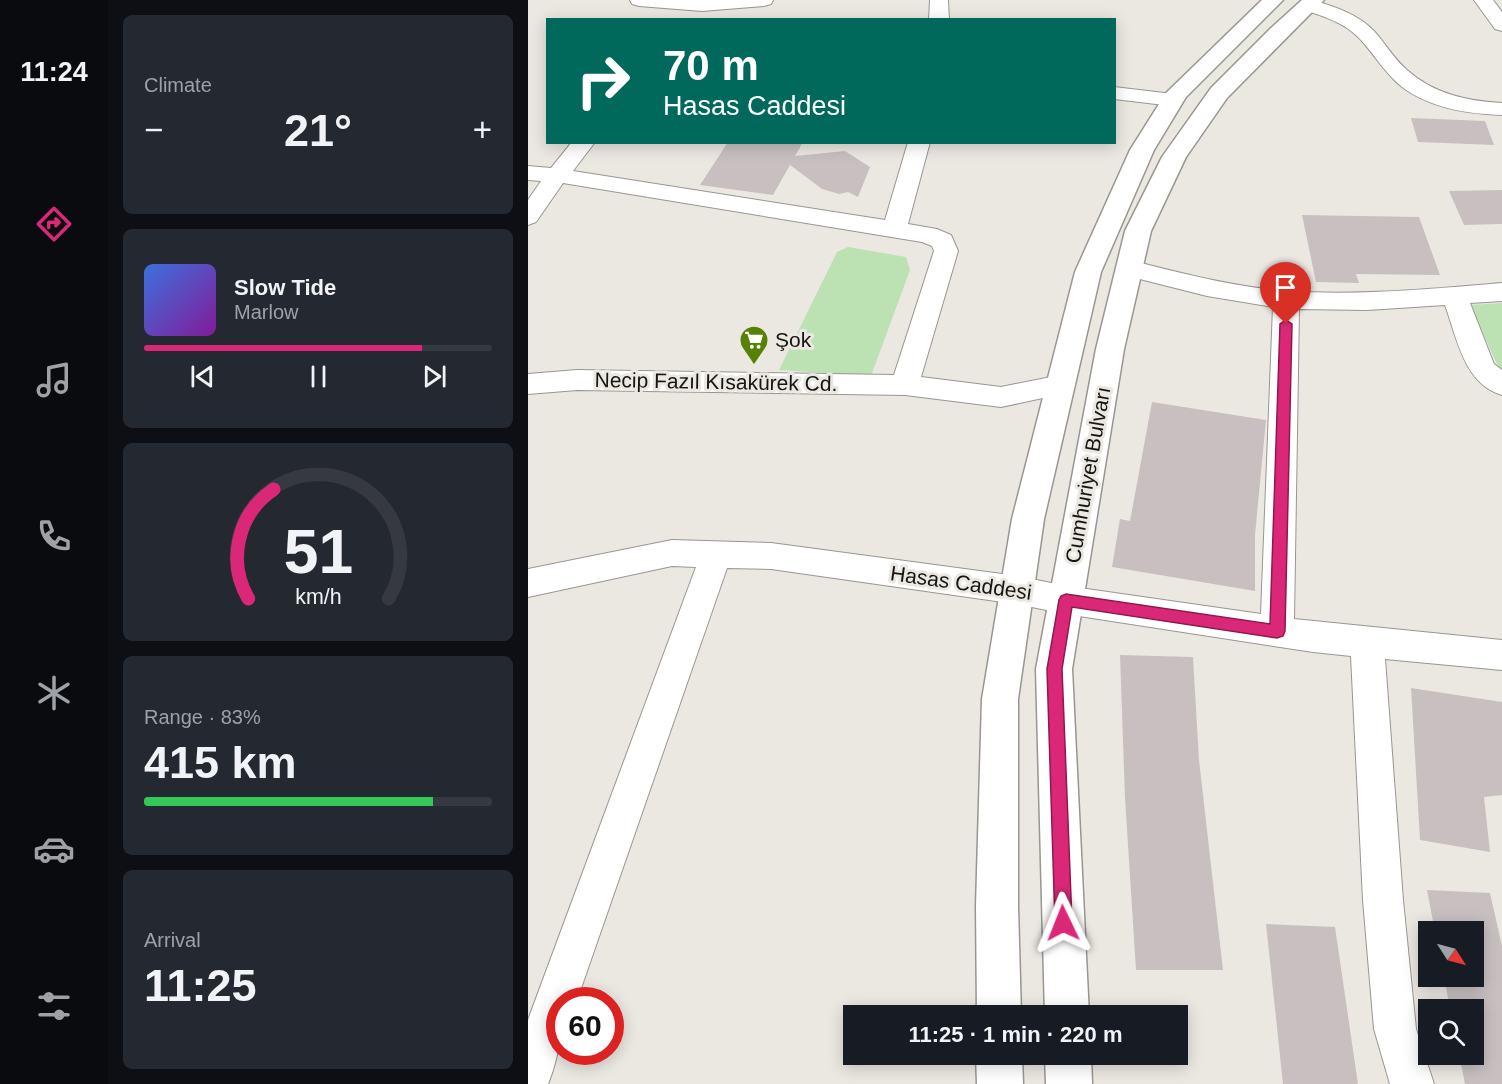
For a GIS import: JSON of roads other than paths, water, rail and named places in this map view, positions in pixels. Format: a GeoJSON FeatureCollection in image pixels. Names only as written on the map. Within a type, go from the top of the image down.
{"type":"FeatureCollection","features":[{"type":"Feature","properties":{"kind":"main road","name":"Cumhuriyet Bulvarı"},"geometry":{"type":"LineString","coordinates":[[999,1005],[997,906],[1000,699],[1028,519],[1088,272],[1142,150],[1173,100],[1273,0]]}},
{"type":"Feature","properties":{"kind":"main road","name":"Cumhuriyet Bulvarı"},"geometry":{"type":"LineString","coordinates":[[1066,1005],[1054,669],[1110,349],[1138,231],[1174,157],[1219,93],[1278,32],[1312,2]]}},
{"type":"Feature","properties":{"kind":"main road"},"geometry":{"type":"LineString","coordinates":[[1061,385],[1075,378],[1085,379],[1094,383],[1102,392]]}},
{"type":"Feature","properties":{"kind":"main road"},"geometry":{"type":"LineString","coordinates":[[1052,424],[1056,430],[1065,434],[1077,434],[1096,425]]}},
{"type":"Feature","properties":{"kind":"main road"},"geometry":{"type":"LineString","coordinates":[[999,1065],[1000,1084]]}},
{"type":"Feature","properties":{"kind":"main road"},"geometry":{"type":"LineString","coordinates":[[1068,1065],[1069,1084]]}},
{"type":"Feature","properties":{"kind":"street"},"geometry":{"type":"LineString","coordinates":[[639,0],[702,5],[764,0]]}},
{"type":"Feature","properties":{"kind":"street"},"geometry":{"type":"LineString","coordinates":[[939,0],[939,18]]}},
{"type":"Feature","properties":{"kind":"street"},"geometry":{"type":"LineString","coordinates":[[1483,0],[1502,25]]}},
{"type":"Feature","properties":{"kind":"street"},"geometry":{"type":"LineString","coordinates":[[1312,2],[1343,17],[1362,31],[1398,73],[1416,88],[1470,108],[1502,110]]}},
{"type":"Feature","properties":{"kind":"street"},"geometry":{"type":"LineString","coordinates":[[690,18],[702,5]]}},
{"type":"Feature","properties":{"kind":"street"},"geometry":{"type":"LineString","coordinates":[[1116,93],[1173,100]]}},
{"type":"Feature","properties":{"kind":"street"},"geometry":{"type":"LineString","coordinates":[[528,217],[557,175],[582,144]]}},
{"type":"Feature","properties":{"kind":"street"},"geometry":{"type":"LineString","coordinates":[[894,229],[918,144]]}},
{"type":"Feature","properties":{"kind":"street"},"geometry":{"type":"LineString","coordinates":[[528,173],[557,175],[894,229],[942,241],[946,251],[905,385]]}},
{"type":"Feature","properties":{"kind":"street"},"geometry":{"type":"LineString","coordinates":[[1129,268],[1225,292],[1287,300],[1354,301],[1502,292]]}},
{"type":"Feature","properties":{"kind":"street"},"geometry":{"type":"LineString","coordinates":[[1454,296],[1483,370],[1502,385]]}},
{"type":"Feature","properties":{"kind":"street"},"geometry":{"type":"LineString","coordinates":[[1277,631],[1287,300]]}},
{"type":"Feature","properties":{"kind":"street","name":"Necip Fazıl Kısakürek Cd."},"geometry":{"type":"LineString","coordinates":[[528,384],[577,380],[905,385],[1001,397]]}},
{"type":"Feature","properties":{"kind":"street"},"geometry":{"type":"LineString","coordinates":[[1001,397],[1061,385]]}},
{"type":"Feature","properties":{"kind":"street"},"geometry":{"type":"LineString","coordinates":[[1001,397],[1052,424]]}},
{"type":"Feature","properties":{"kind":"street","name":"Hasas Caddesi"},"geometry":{"type":"LineString","coordinates":[[538,581],[672,553],[771,556],[1017,590],[1066,600],[1277,631],[1502,655]]}},
{"type":"Feature","properties":{"kind":"street"},"geometry":{"type":"LineString","coordinates":[[528,1079],[716,555]]}},
{"type":"Feature","properties":{"kind":"street"},"geometry":{"type":"LineString","coordinates":[[528,607],[538,581]]}},
{"type":"Feature","properties":{"kind":"street"},"geometry":{"type":"LineString","coordinates":[[1367,642],[1383,900],[1395,1029],[1412,1084]]}},
{"type":"Feature","properties":{"kind":"place","name":"Şok"},"geometry":{"type":"Point","coordinates":[754,366]}}]}
